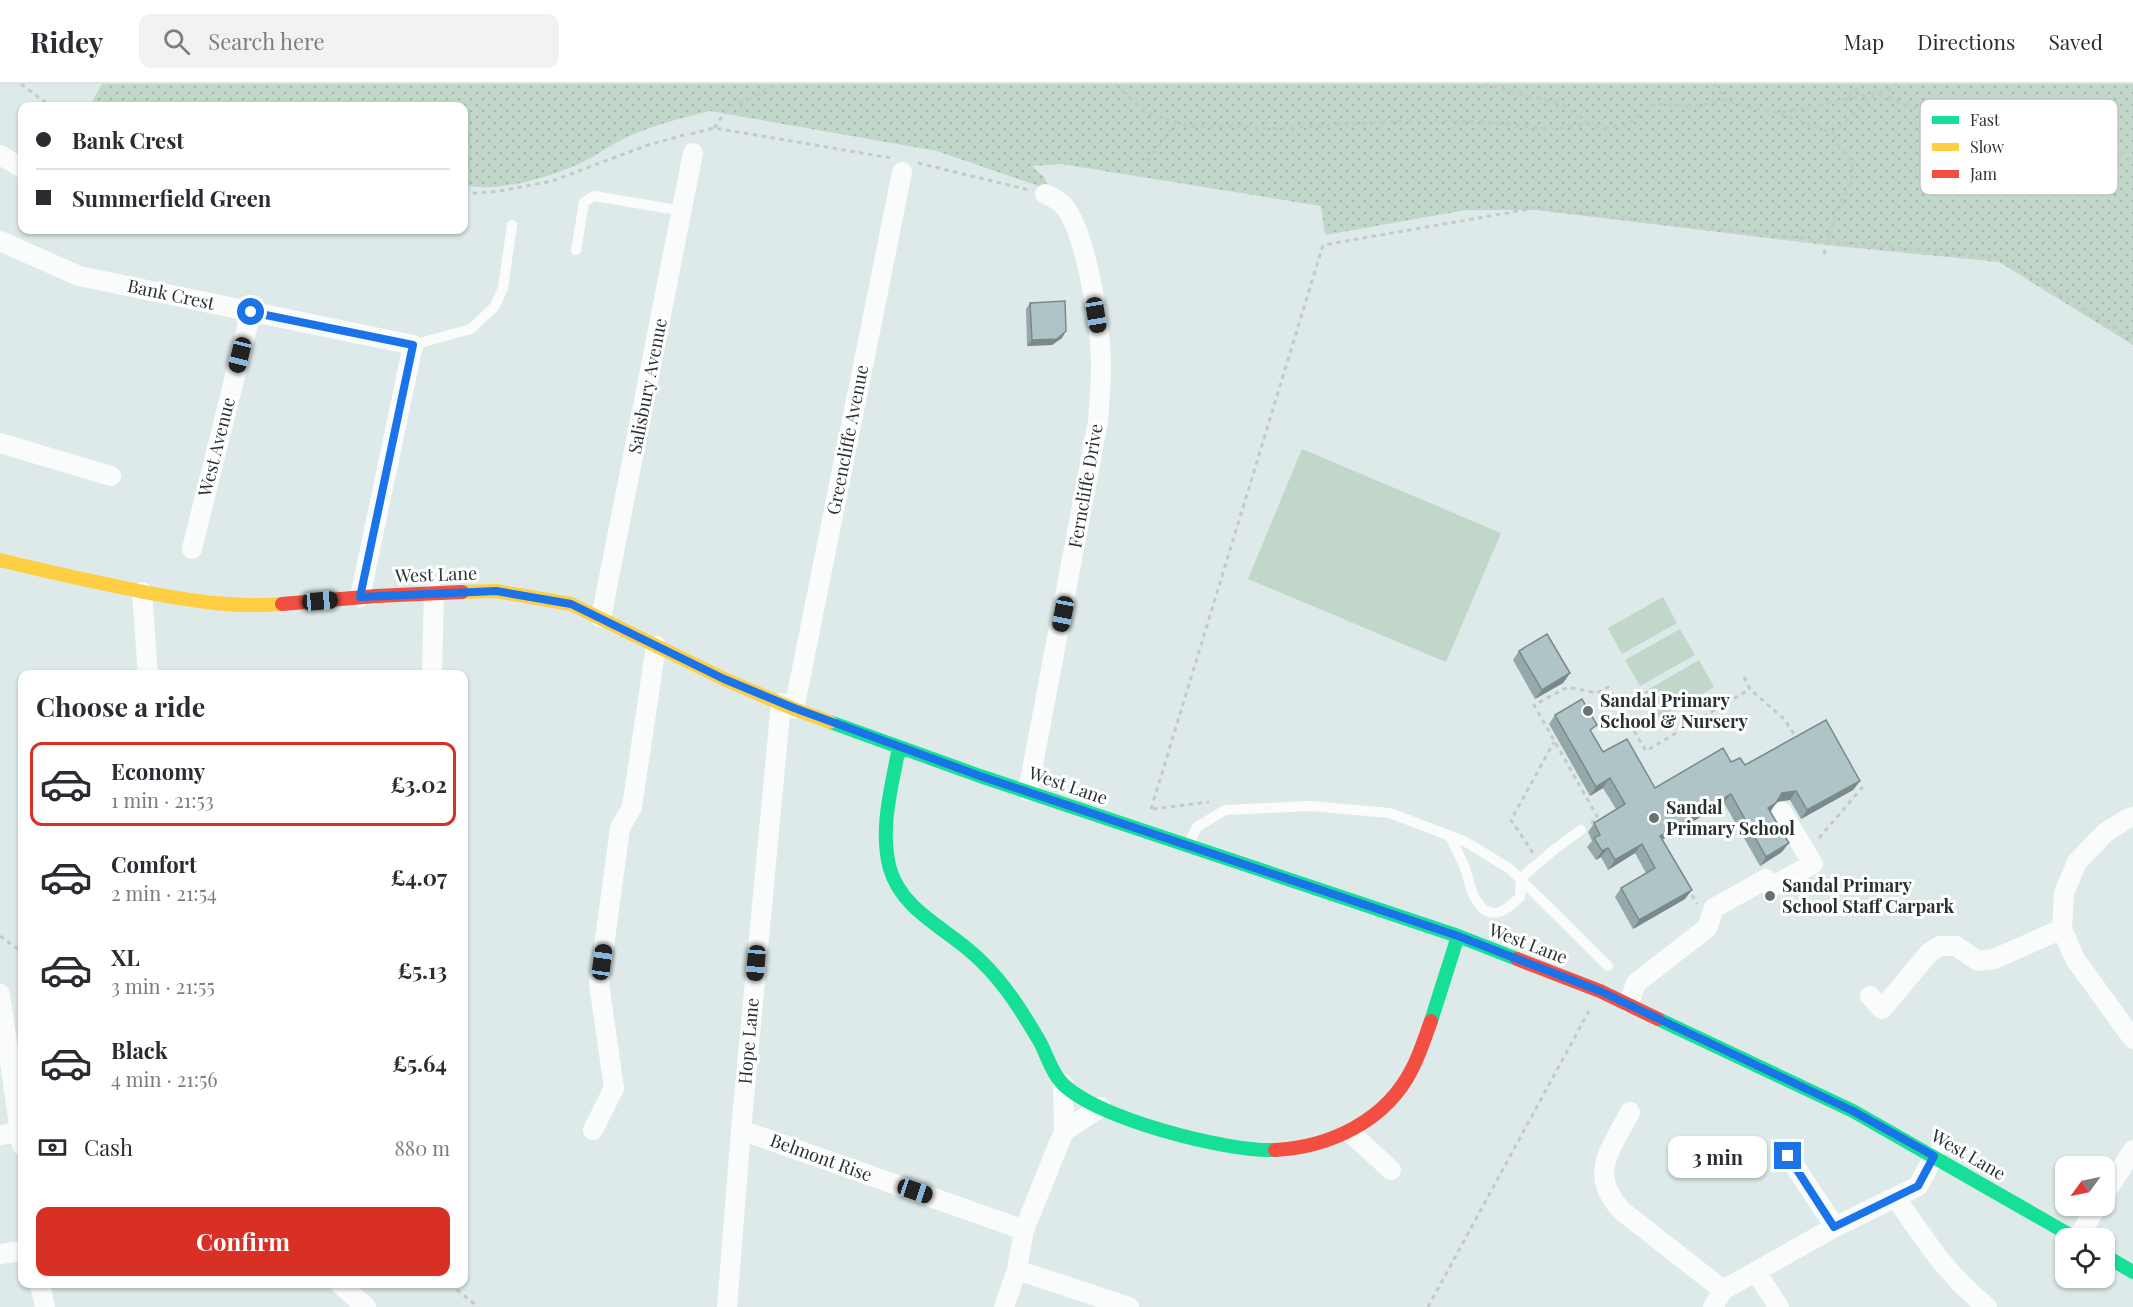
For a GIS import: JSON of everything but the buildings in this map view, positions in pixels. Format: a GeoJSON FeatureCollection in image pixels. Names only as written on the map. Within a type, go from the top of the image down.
{"type":"FeatureCollection","features":[{"type":"Feature","properties":{"kind":"street","name":"Salisbury Avenue"},"geometry":{"type":"LineString","coordinates":[[601,618],[693,153]]}},
{"type":"Feature","properties":{"kind":"street"},"geometry":{"type":"LineString","coordinates":[[0,155],[18,166]]}},
{"type":"Feature","properties":{"kind":"street","name":"Greencliffe Avenue"},"geometry":{"type":"LineString","coordinates":[[788,706],[904,164]]}},
{"type":"Feature","properties":{"kind":"street","name":"Ferncliffe Drive"},"geometry":{"type":"LineString","coordinates":[[1028,791],[1098,422],[1101,366],[1097,319],[1082,250],[1065,208],[1055,197],[1045,194]]}},
{"type":"Feature","properties":{"kind":"street","name":"Bank Crest"},"geometry":{"type":"LineString","coordinates":[[0,241],[79,276],[413,345]]}},
{"type":"Feature","properties":{"kind":"street","name":"West Avenue"},"geometry":{"type":"LineString","coordinates":[[192,549],[251,312]]}},
{"type":"Feature","properties":{"kind":"street"},"geometry":{"type":"LineString","coordinates":[[360,597],[413,345]]}},
{"type":"Feature","properties":{"kind":"street"},"geometry":{"type":"LineString","coordinates":[[0,443],[111,476]]}},
{"type":"Feature","properties":{"kind":"street","name":"West Lane"},"geometry":{"type":"LineString","coordinates":[[0,560],[142,592],[203,603],[261,606],[360,597],[496,591],[571,604],[724,679],[788,706],[899,747],[1458,936],[1629,1003],[1853,1111],[2058,1228]]}},
{"type":"Feature","properties":{"kind":"street"},"geometry":{"type":"LineString","coordinates":[[142,592],[148,670]]}},
{"type":"Feature","properties":{"kind":"street"},"geometry":{"type":"LineString","coordinates":[[432,670],[434,593]]}},
{"type":"Feature","properties":{"kind":"street"},"geometry":{"type":"LineString","coordinates":[[593,1130],[614,1088],[599,984],[620,828],[632,807],[656,646]]}},
{"type":"Feature","properties":{"kind":"street","name":"Hope Lane"},"geometry":{"type":"LineString","coordinates":[[727,1307],[741,1130],[788,706]]}},
{"type":"Feature","properties":{"kind":"street"},"geometry":{"type":"LineString","coordinates":[[899,747],[885,838],[887,856],[895,881],[913,908],[973,952],[1005,988],[1033,1029],[1063,1084],[1064,1131],[1024,1230],[1017,1270],[1004,1307]]}},
{"type":"Feature","properties":{"kind":"street"},"geometry":{"type":"LineString","coordinates":[[1629,1003],[1636,983],[1707,928],[1714,908],[1766,879],[1771,887],[1813,864],[1782,812]]}},
{"type":"Feature","properties":{"kind":"street"},"geometry":{"type":"LineString","coordinates":[[2133,817],[2106,832],[2077,862],[2064,893],[2062,929],[2075,959],[2133,1039]]}},
{"type":"Feature","properties":{"kind":"street"},"geometry":{"type":"LineString","coordinates":[[1870,996],[1882,1010],[1929,953],[1940,946],[1956,946],[1978,961],[1994,959],[2062,929]]}},
{"type":"Feature","properties":{"kind":"street"},"geometry":{"type":"LineString","coordinates":[[1063,1084],[1101,1107],[1173,1133],[1240,1149],[1266,1151],[1299,1149],[1324,1144],[1351,1133],[1377,1113],[1398,1090],[1411,1071],[1421,1049],[1458,936]]}},
{"type":"Feature","properties":{"kind":"street"},"geometry":{"type":"LineString","coordinates":[[0,994],[15,1047],[18,1086]]}},
{"type":"Feature","properties":{"kind":"street"},"geometry":{"type":"LineString","coordinates":[[1064,1131],[1101,1107]]}},
{"type":"Feature","properties":{"kind":"street"},"geometry":{"type":"LineString","coordinates":[[1630,1112],[1607,1157],[1603,1171],[1605,1186],[1611,1199],[1622,1211],[1724,1290]]}},
{"type":"Feature","properties":{"kind":"street","name":"Belmont Rise"},"geometry":{"type":"LineString","coordinates":[[741,1130],[1024,1230]]}},
{"type":"Feature","properties":{"kind":"street"},"geometry":{"type":"LineString","coordinates":[[1351,1133],[1391,1170]]}},
{"type":"Feature","properties":{"kind":"street"},"geometry":{"type":"LineString","coordinates":[[0,1135],[18,1137]]}},
{"type":"Feature","properties":{"kind":"street"},"geometry":{"type":"LineString","coordinates":[[2115,1178],[2133,1149]]}},
{"type":"Feature","properties":{"kind":"street"},"geometry":{"type":"LineString","coordinates":[[1788,1156],[1834,1227]]}},
{"type":"Feature","properties":{"kind":"street"},"geometry":{"type":"LineString","coordinates":[[1713,1307],[1724,1290],[1834,1227],[1918,1186],[1934,1156]]}},
{"type":"Feature","properties":{"kind":"street"},"geometry":{"type":"LineString","coordinates":[[1896,1198],[1930,1250],[1951,1274],[1987,1307]]}},
{"type":"Feature","properties":{"kind":"street"},"geometry":{"type":"LineString","coordinates":[[0,1254],[18,1252]]}},
{"type":"Feature","properties":{"kind":"street"},"geometry":{"type":"LineString","coordinates":[[2115,1261],[2133,1272]]}},
{"type":"Feature","properties":{"kind":"street"},"geometry":{"type":"LineString","coordinates":[[1017,1270],[1129,1307]]}},
{"type":"Feature","properties":{"kind":"street"},"geometry":{"type":"LineString","coordinates":[[1756,1272],[1779,1307]]}},
{"type":"Feature","properties":{"kind":"street"},"geometry":{"type":"LineString","coordinates":[[41,1288],[45,1307]]}},
{"type":"Feature","properties":{"kind":"street"},"geometry":{"type":"LineString","coordinates":[[345,1288],[366,1307]]}},
{"type":"Feature","properties":{"kind":"lane"},"geometry":{"type":"LineString","coordinates":[[576,250],[584,202],[594,195],[683,211]]}},
{"type":"Feature","properties":{"kind":"lane"},"geometry":{"type":"LineString","coordinates":[[413,345],[471,329],[495,306],[503,288],[512,225]]}},
{"type":"Feature","properties":{"kind":"lane"},"geometry":{"type":"LineString","coordinates":[[1188,845],[1197,827],[1225,810],[1310,806],[1390,813],[1482,850],[1517,875],[1608,966]]}},
{"type":"Feature","properties":{"kind":"lane"},"geometry":{"type":"LineString","coordinates":[[1517,875],[1581,830]]}},
{"type":"Feature","properties":{"kind":"lane"},"geometry":{"type":"LineString","coordinates":[[1450,836],[1465,867],[1473,894],[1487,912],[1499,914],[1520,897],[1517,875]]}},
{"type":"Feature","properties":{"kind":"path"},"geometry":{"type":"LineString","coordinates":[[21,84],[45,102]]}},
{"type":"Feature","properties":{"kind":"path"},"geometry":{"type":"LineString","coordinates":[[714,128],[729,107],[747,101],[775,84]]}},
{"type":"Feature","properties":{"kind":"path"},"geometry":{"type":"LineString","coordinates":[[1115,84],[1148,114],[1193,127],[1239,126],[1270,129],[1421,120],[1484,122],[1551,129],[1589,124]]}},
{"type":"Feature","properties":{"kind":"path"},"geometry":{"type":"LineString","coordinates":[[1484,84],[1564,105],[1589,124],[1604,128],[1628,125],[1652,104],[1695,106],[1727,100],[1751,108],[1779,113],[1833,133],[1838,146],[1848,155],[1852,167],[1852,181],[1836,211],[1824,254]]}},
{"type":"Feature","properties":{"kind":"path"},"geometry":{"type":"LineString","coordinates":[[1714,84],[1727,100]]}},
{"type":"Feature","properties":{"kind":"path"},"geometry":{"type":"LineString","coordinates":[[1846,99],[1862,84]]}},
{"type":"Feature","properties":{"kind":"path"},"geometry":{"type":"LineString","coordinates":[[1779,113],[1890,90],[1896,84]]}},
{"type":"Feature","properties":{"kind":"path"},"geometry":{"type":"LineString","coordinates":[[1833,133],[1876,93]]}},
{"type":"Feature","properties":{"kind":"path"},"geometry":{"type":"LineString","coordinates":[[1876,93],[1920,110]]}},
{"type":"Feature","properties":{"kind":"path"},"geometry":{"type":"LineString","coordinates":[[1147,161],[1176,123]]}},
{"type":"Feature","properties":{"kind":"path"},"geometry":{"type":"LineString","coordinates":[[468,194],[500,191],[552,181],[648,145],[714,128],[904,164],[1045,194]]}},
{"type":"Feature","properties":{"kind":"path"},"geometry":{"type":"LineString","coordinates":[[2118,150],[2133,162]]}},
{"type":"Feature","properties":{"kind":"path"},"geometry":{"type":"LineString","coordinates":[[1225,810],[1224,800],[1151,809],[1323,245],[1536,208],[1827,242],[2002,258],[2133,339]]}},
{"type":"Feature","properties":{"kind":"path"},"geometry":{"type":"LineString","coordinates":[[1744,678],[1750,689],[1785,720],[1795,740],[1804,735]]}},
{"type":"Feature","properties":{"kind":"path"},"geometry":{"type":"LineString","coordinates":[[1581,830],[1598,818],[1534,705],[1568,687],[1597,693],[1608,687],[1647,751],[1750,689]]}},
{"type":"Feature","properties":{"kind":"path"},"geometry":{"type":"LineString","coordinates":[[1517,875],[1534,854],[1511,820],[1555,742]]}},
{"type":"Feature","properties":{"kind":"path"},"geometry":{"type":"LineString","coordinates":[[1806,853],[1866,783]]}},
{"type":"Feature","properties":{"kind":"path"},"geometry":{"type":"LineString","coordinates":[[0,936],[18,949]]}},
{"type":"Feature","properties":{"kind":"path"},"geometry":{"type":"LineString","coordinates":[[1428,1307],[1600,991]]}},
{"type":"Feature","properties":{"kind":"path"},"geometry":{"type":"LineString","coordinates":[[455,1288],[478,1307]]}},
{"type":"Feature","properties":{"kind":"green space"},"geometry":{"type":"Polygon","coordinates":[[[102,84],[2133,84],[2133,345],[1999,262],[1826,245],[1536,210],[1466,210],[1325,235],[1321,206],[1061,164],[1032,166],[1044,177],[1050,190],[937,151],[710,111],[633,134],[583,162],[555,173],[508,185],[478,187],[468,186],[468,102],[92,102],[102,84]]]}},
{"type":"Feature","properties":{"kind":"green space"},"geometry":{"type":"Polygon","coordinates":[[[1302,449],[1501,533],[1446,662],[1248,579],[1302,449]]]}},
{"type":"Feature","properties":{"kind":"green space"},"geometry":{"type":"Polygon","coordinates":[[[1663,597],[1677,623],[1622,654],[1608,628],[1663,597]]]}},
{"type":"Feature","properties":{"kind":"green space"},"geometry":{"type":"Polygon","coordinates":[[[1680,629],[1695,655],[1640,686],[1625,660],[1680,629]]]}},
{"type":"Feature","properties":{"kind":"green space"},"geometry":{"type":"Polygon","coordinates":[[[1699,660],[1714,687],[1659,718],[1644,692],[1699,660]]]}},
{"type":"Feature","properties":{"kind":"traffic: fast"},"geometry":{"type":"LineString","coordinates":[[830,722],[980,776],[1458,936],[1517,959]]}},
{"type":"Feature","properties":{"kind":"traffic: fast"},"geometry":{"type":"LineString","coordinates":[[899,747],[886,823],[887,854],[896,884],[905,898],[929,920],[969,950],[998,979],[1027,1020],[1054,1073],[1061,1082],[1077,1095],[1130,1120],[1195,1139],[1253,1149],[1275,1150]]}},
{"type":"Feature","properties":{"kind":"traffic: fast"},"geometry":{"type":"LineString","coordinates":[[1431,1021],[1458,936]]}},
{"type":"Feature","properties":{"kind":"traffic: fast"},"geometry":{"type":"LineString","coordinates":[[1658,1019],[1853,1111],[2058,1228]]}},
{"type":"Feature","properties":{"kind":"traffic: fast"},"geometry":{"type":"LineString","coordinates":[[2115,1261],[2133,1272]]}},
{"type":"Feature","properties":{"kind":"traffic: slow"},"geometry":{"type":"LineString","coordinates":[[0,560],[182,599],[231,604],[282,604]]}},
{"type":"Feature","properties":{"kind":"traffic: slow"},"geometry":{"type":"LineString","coordinates":[[462,592],[496,591],[571,604],[724,679],[830,722]]}},
{"type":"Feature","properties":{"kind":"traffic: jam"},"geometry":{"type":"LineString","coordinates":[[282,604],[462,592]]}},
{"type":"Feature","properties":{"kind":"traffic: jam"},"geometry":{"type":"LineString","coordinates":[[1517,959],[1600,991],[1658,1019]]}},
{"type":"Feature","properties":{"kind":"traffic: jam"},"geometry":{"type":"LineString","coordinates":[[1275,1150],[1296,1148],[1336,1137],[1372,1117],[1401,1087],[1415,1063],[1431,1021]]}},
{"type":"Feature","properties":{"kind":"place","name":"Sandal Primary School & Nursery"},"geometry":{"type":"Point","coordinates":[1588,711]}},
{"type":"Feature","properties":{"kind":"place","name":"Sandal Primary School"},"geometry":{"type":"Point","coordinates":[1654,818]}},
{"type":"Feature","properties":{"kind":"place","name":"Sandal Primary School Staff Carpark"},"geometry":{"type":"Point","coordinates":[1770,896]}},
{"type":"Feature","properties":{"kind":"route"},"geometry":{"type":"LineString","coordinates":[[251,312],[413,345],[360,597],[496,591],[571,604],[724,679],[794,708],[980,776],[1458,936],[1600,991],[1676,1025],[1853,1111],[1934,1156],[1918,1186],[1834,1227],[1788,1156]]}}]}
